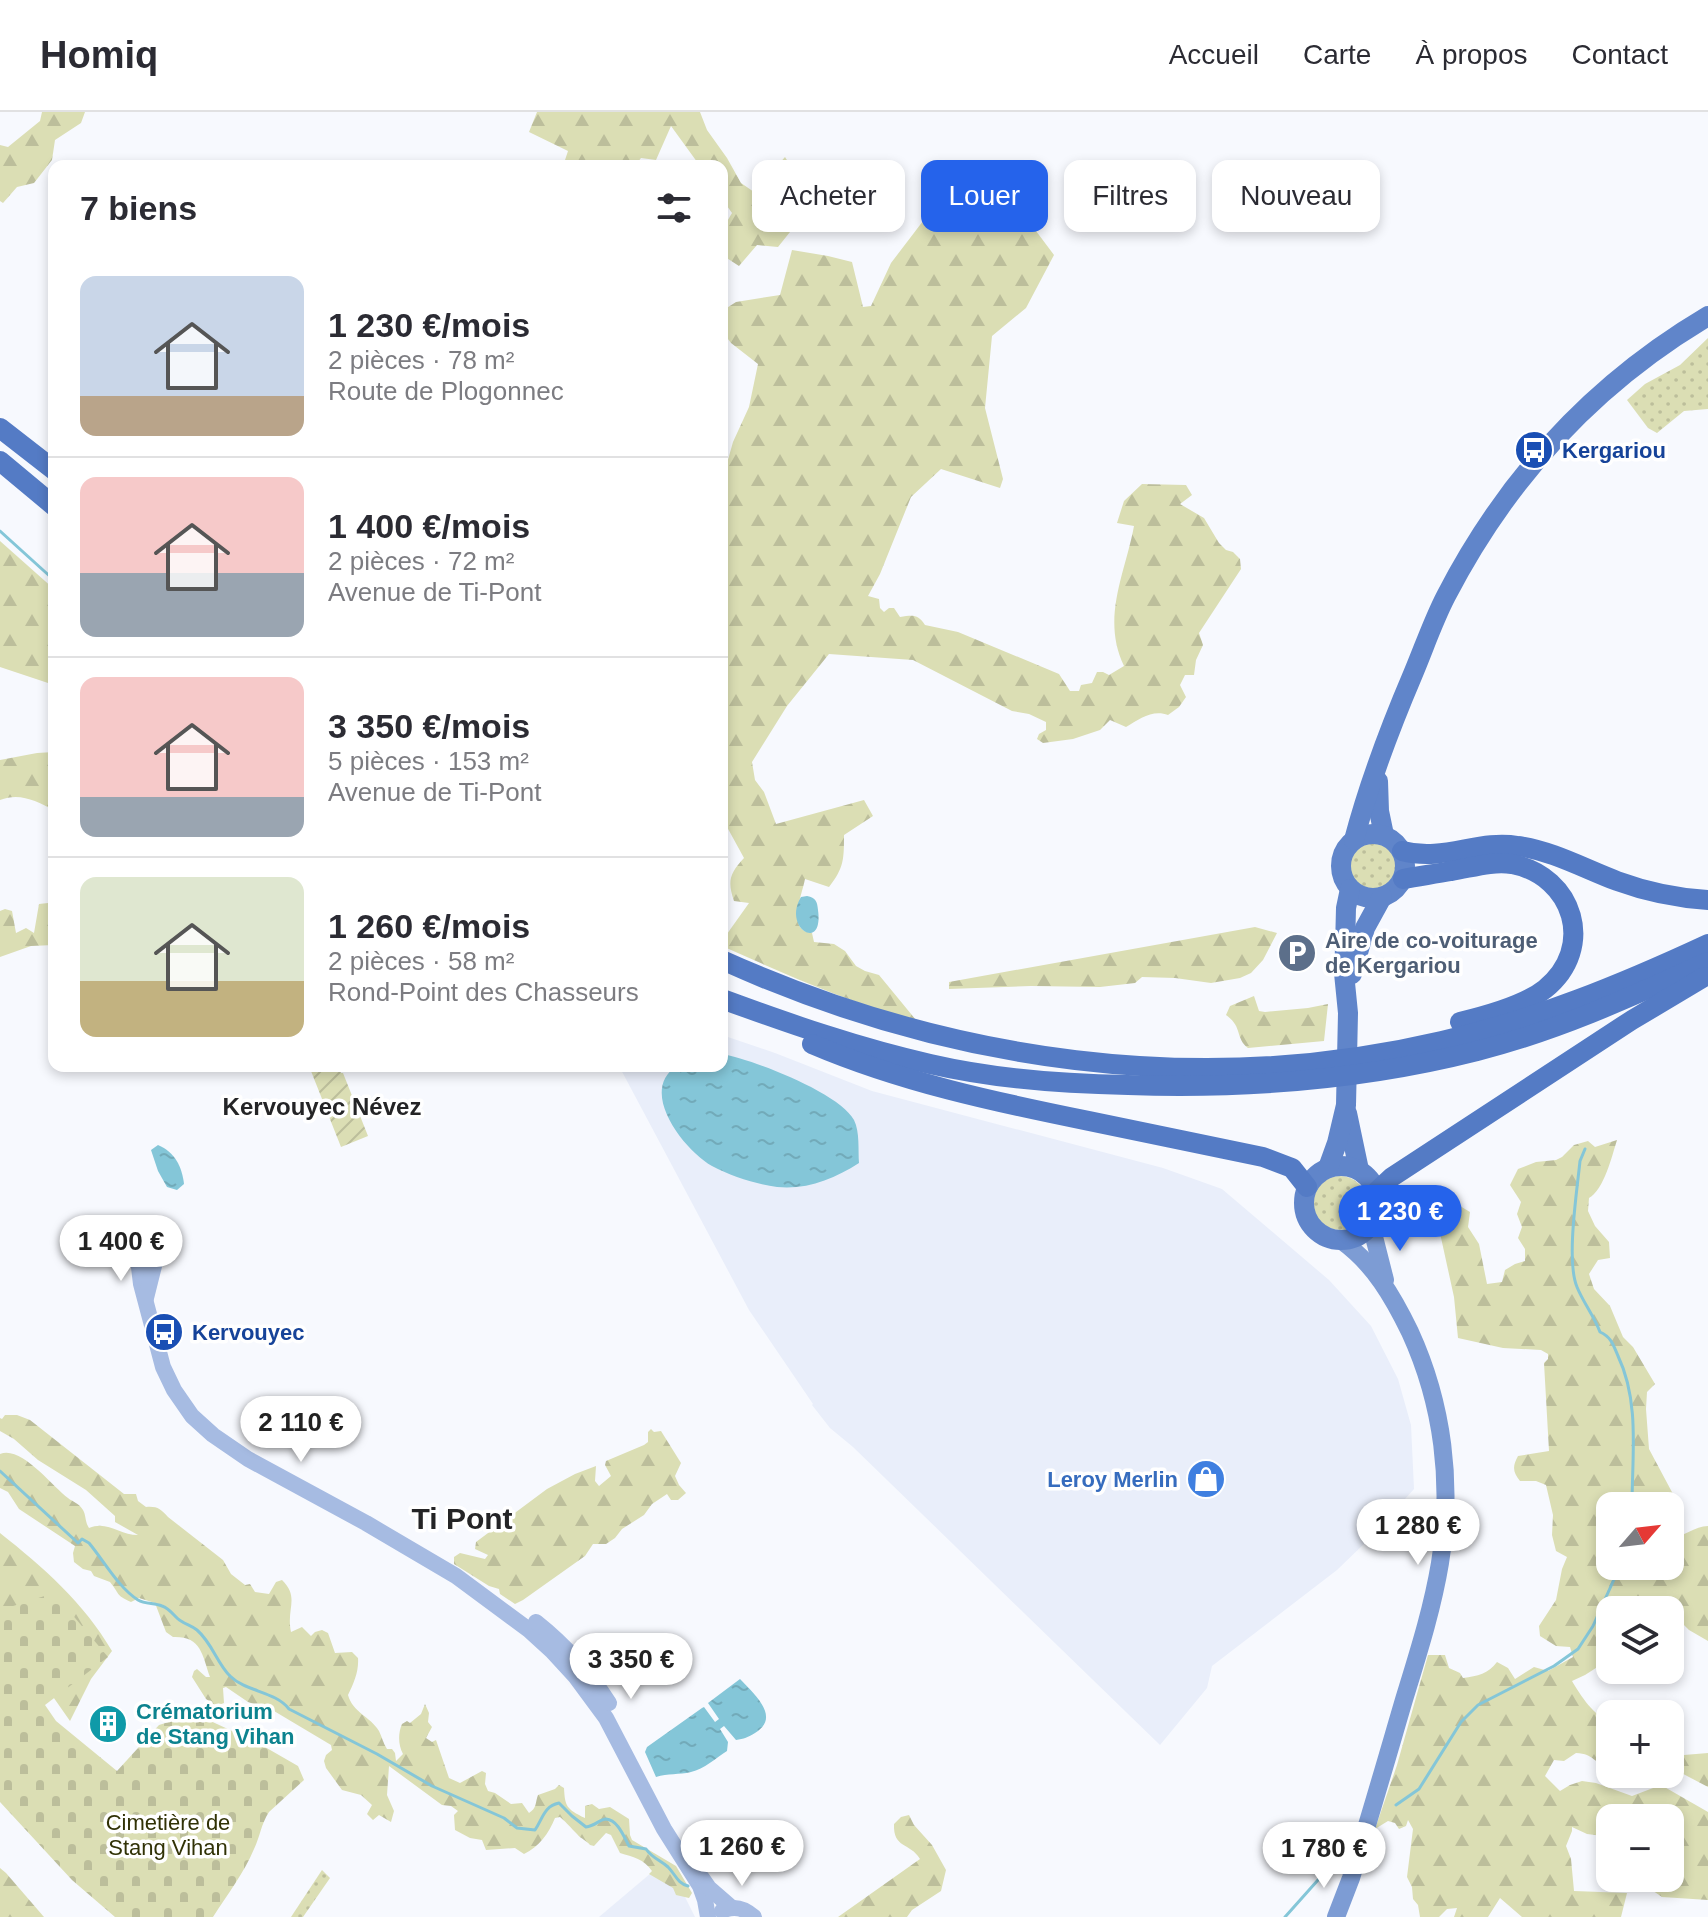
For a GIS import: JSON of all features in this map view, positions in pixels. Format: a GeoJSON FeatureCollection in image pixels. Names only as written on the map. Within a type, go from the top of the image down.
{"type":"FeatureCollection","features":[{"type":"Feature","properties":{"kind":"highway"},"geometry":{"type":"LineString","coordinates":[[0,428],[48,465]]}},
{"type":"Feature","properties":{"kind":"highway"},"geometry":{"type":"LineString","coordinates":[[0,461],[48,501]]}},
{"type":"Feature","properties":{"kind":"highway"},"geometry":{"type":"LineString","coordinates":[[1402,851],[1424,855],[1488,845],[1518,845],[1656,893],[1708,900]]}},
{"type":"Feature","properties":{"kind":"highway"},"geometry":{"type":"LineString","coordinates":[[1288,1064],[1477,1018],[1544,990],[1568,961],[1573,935],[1569,909],[1562,895],[1545,877],[1528,868],[1487,864],[1403,879]]}},
{"type":"Feature","properties":{"kind":"highway"},"geometry":{"type":"LineString","coordinates":[[728,963],[849,1010],[936,1036],[1086,1063],[1194,1069],[1288,1064],[1416,1047],[1506,1024],[1593,994],[1708,944]]}},
{"type":"Feature","properties":{"kind":"highway"},"geometry":{"type":"LineString","coordinates":[[728,1002],[839,1040],[955,1069],[1066,1083],[1211,1087],[1363,1073],[1477,1051],[1580,1018],[1708,962]]}},
{"type":"Feature","properties":{"kind":"highway"},"geometry":{"type":"LineString","coordinates":[[1377,1191],[1392,1177],[1582,1052],[1708,975]]}},
{"type":"Feature","properties":{"kind":"highway"},"geometry":{"type":"LineString","coordinates":[[728,1003],[788,1034],[869,1067],[1005,1104],[1263,1157],[1292,1168],[1307,1187]]}},
{"type":"Feature","properties":{"kind":"main road"},"geometry":{"type":"LineString","coordinates":[[1354,840],[1397,709],[1447,594],[1488,525],[1548,445],[1597,396],[1642,360],[1708,316]]}},
{"type":"Feature","properties":{"kind":"main road"},"geometry":{"type":"LineString","coordinates":[[1380,758],[1378,799],[1384,835]]}},
{"type":"Feature","properties":{"kind":"main road"},"geometry":{"type":"LineString","coordinates":[[1369,834],[1384,835],[1402,851],[1406,869],[1403,879],[1391,893],[1366,898],[1350,889],[1343,879],[1341,864],[1348,846],[1354,840],[1369,834]]}},
{"type":"Feature","properties":{"kind":"main road"},"geometry":{"type":"LineString","coordinates":[[1328,1168],[1346,1105],[1348,1003],[1344,973],[1346,908],[1350,889]]}},
{"type":"Feature","properties":{"kind":"main road"},"geometry":{"type":"LineString","coordinates":[[1348,1003],[1365,928],[1382,897]]}},
{"type":"Feature","properties":{"kind":"main road"},"geometry":{"type":"LineString","coordinates":[[1346,1105],[1359,1170]]}},
{"type":"Feature","properties":{"kind":"main road"},"geometry":{"type":"LineString","coordinates":[[1349,1166],[1359,1170],[1377,1191],[1376,1215],[1364,1233],[1354,1239],[1342,1241],[1323,1236],[1309,1223],[1303,1205],[1312,1178],[1328,1168],[1349,1166]]}},
{"type":"Feature","properties":{"kind":"main road"},"geometry":{"type":"LineString","coordinates":[[1371,1225],[1388,1290]]}},
{"type":"Feature","properties":{"kind":"main road"},"geometry":{"type":"LineString","coordinates":[[1336,1917],[1351,1878],[1431,1606],[1445,1522],[1444,1454],[1433,1392],[1418,1350],[1388,1290],[1366,1261],[1342,1241]]}},
{"type":"Feature","properties":{"kind":"main road"},"geometry":{"type":"LineString","coordinates":[[1344,1917],[1351,1878]]}},
{"type":"Feature","properties":{"kind":"street"},"geometry":{"type":"LineString","coordinates":[[146,1299],[156,1258]]}},
{"type":"Feature","properties":{"kind":"street"},"geometry":{"type":"LineString","coordinates":[[138,1259],[158,1353],[180,1400],[206,1429],[248,1459],[456,1576],[540,1640],[566,1664],[606,1718],[664,1829],[700,1886],[708,1917]]}},
{"type":"Feature","properties":{"kind":"street"},"geometry":{"type":"LineString","coordinates":[[456,1576],[479,1586],[524,1614],[553,1635],[578,1662],[606,1698],[624,1729],[703,1880],[732,1908],[747,1911],[754,1917]]}},
{"type":"Feature","properties":{"kind":"street"},"geometry":{"type":"LineString","coordinates":[[715,1917],[732,1908]]}},
{"type":"Feature","properties":{"kind":"shaded area"},"geometry":{"type":"Polygon","coordinates":[[[728,1037],[872,1091],[1163,1168],[1222,1189],[1329,1280],[1371,1326],[1398,1379],[1411,1425],[1414,1489],[1337,1570],[1212,1666],[1207,1688],[1160,1745],[830,1428],[749,1310],[622,1072],[728,1072],[728,1037]]]}},
{"type":"Feature","properties":{"kind":"shaded area"},"geometry":{"type":"Polygon","coordinates":[[[657,1868],[682,1891],[695,1917],[599,1917],[657,1868]]]}},
{"type":"Feature","properties":{"kind":"green space"},"geometry":{"type":"Polygon","coordinates":[[[42,112],[85,112],[81,123],[55,140],[52,160],[48,160],[48,165],[34,183],[17,187],[3,203],[0,201],[0,145],[8,147],[40,121],[42,112]]]}},
{"type":"Feature","properties":{"kind":"green space"},"geometry":{"type":"Polygon","coordinates":[[[537,112],[700,112],[707,130],[727,158],[741,183],[752,191],[752,232],[790,232],[778,247],[757,245],[739,266],[728,259],[728,220],[732,213],[728,207],[728,160],[696,160],[671,126],[656,160],[565,160],[568,151],[529,132],[537,112]]]}},
{"type":"Feature","properties":{"kind":"green space"},"geometry":{"type":"Polygon","coordinates":[[[921,224],[921,232],[1037,232],[1054,255],[1026,308],[992,336],[985,408],[1003,479],[1000,488],[941,469],[911,497],[868,596],[879,599],[884,612],[894,608],[900,617],[915,616],[925,625],[958,632],[1059,674],[1070,691],[1079,691],[1081,685],[1092,683],[1097,672],[1109,675],[1124,666],[1117,648],[1115,613],[1134,526],[1117,523],[1124,501],[1142,484],[1186,485],[1192,495],[1180,504],[1204,518],[1219,543],[1240,559],[1241,569],[1199,633],[1203,645],[1194,675],[1185,675],[1180,685],[1186,697],[1168,715],[1152,714],[1126,727],[1110,720],[1100,730],[1073,739],[1043,743],[1037,739],[1046,730],[1046,722],[1012,711],[913,660],[829,654],[787,706],[752,762],[755,780],[764,792],[776,824],[864,800],[873,816],[844,835],[842,863],[829,887],[805,879],[798,911],[800,926],[812,933],[814,942],[834,944],[845,951],[856,966],[879,975],[916,1020],[842,996],[728,949],[728,933],[749,903],[734,901],[731,878],[744,858],[728,829],[728,460],[749,407],[758,364],[728,339],[728,307],[736,302],[780,295],[792,250],[852,262],[863,307],[871,306],[891,263],[921,224]]]}},
{"type":"Feature","properties":{"kind":"green space"},"geometry":{"type":"Polygon","coordinates":[[[1708,338],[1708,409],[1684,411],[1657,433],[1648,428],[1627,400],[1645,384],[1680,365],[1708,338]]]}},
{"type":"Feature","properties":{"kind":"green space"},"geometry":{"type":"Polygon","coordinates":[[[0,541],[48,584],[48,683],[0,667],[0,541]]]}},
{"type":"Feature","properties":{"kind":"green space"},"geometry":{"type":"Polygon","coordinates":[[[48,752],[48,807],[21,797],[0,800],[0,760],[48,752]]]}},
{"type":"Feature","properties":{"kind":"green space"},"geometry":{"type":"Polygon","coordinates":[[[1373,843],[1389,850],[1396,866],[1389,882],[1373,889],[1357,882],[1350,866],[1357,850],[1373,843]]]}},
{"type":"Feature","properties":{"kind":"green space"},"geometry":{"type":"Polygon","coordinates":[[[48,903],[48,945],[31,946],[0,957],[0,911],[12,911],[16,933],[26,928],[34,933],[39,904],[48,903]]]}},
{"type":"Feature","properties":{"kind":"green space"},"geometry":{"type":"Polygon","coordinates":[[[1255,927],[1277,933],[1263,960],[1251,973],[1240,978],[1211,983],[1142,977],[1135,983],[1100,987],[949,989],[949,982],[1255,927]]]}},
{"type":"Feature","properties":{"kind":"green space"},"geometry":{"type":"Polygon","coordinates":[[[1254,996],[1259,1011],[1265,1012],[1328,1004],[1324,1041],[1248,1048],[1235,1024],[1226,1015],[1230,1006],[1254,996]]]}},
{"type":"Feature","properties":{"kind":"green space"},"geometry":{"type":"Polygon","coordinates":[[[311,1072],[343,1073],[368,1136],[341,1147],[311,1072]]]}},
{"type":"Feature","properties":{"kind":"green space"},"geometry":{"type":"Polygon","coordinates":[[[1617,1140],[1603,1180],[1589,1198],[1588,1211],[1595,1226],[1609,1242],[1610,1258],[1598,1260],[1589,1274],[1594,1289],[1610,1306],[1623,1337],[1633,1347],[1655,1384],[1647,1392],[1649,1449],[1672,1492],[1596,1492],[1596,1580],[1684,1580],[1684,1534],[1708,1526],[1708,1641],[1684,1625],[1684,1596],[1596,1596],[1596,1668],[1572,1681],[1596,1713],[1596,1761],[1576,1753],[1564,1761],[1554,1760],[1545,1776],[1560,1791],[1582,1781],[1596,1783],[1596,1788],[1610,1788],[1632,1796],[1653,1788],[1666,1788],[1708,1812],[1708,1900],[1662,1897],[1655,1892],[1684,1892],[1684,1804],[1596,1804],[1596,1835],[1572,1827],[1566,1846],[1571,1859],[1574,1891],[1627,1893],[1621,1917],[1522,1917],[1500,1898],[1488,1917],[1454,1917],[1457,1908],[1447,1909],[1439,1917],[1420,1917],[1407,1877],[1413,1829],[1408,1820],[1406,1826],[1399,1829],[1395,1823],[1388,1821],[1375,1829],[1428,1655],[1445,1655],[1449,1668],[1463,1678],[1482,1674],[1497,1662],[1508,1668],[1515,1679],[1534,1667],[1548,1671],[1573,1657],[1570,1647],[1556,1646],[1540,1636],[1539,1626],[1556,1600],[1567,1557],[1556,1551],[1552,1535],[1553,1515],[1546,1485],[1536,1481],[1520,1481],[1514,1469],[1518,1456],[1549,1451],[1544,1363],[1548,1354],[1541,1350],[1503,1348],[1458,1338],[1454,1297],[1438,1224],[1441,1208],[1455,1203],[1470,1212],[1468,1227],[1479,1244],[1487,1284],[1502,1282],[1505,1270],[1525,1261],[1525,1249],[1518,1238],[1522,1227],[1517,1214],[1521,1202],[1510,1185],[1518,1169],[1536,1162],[1556,1160],[1574,1145],[1588,1141],[1595,1147],[1617,1140]]]}},
{"type":"Feature","properties":{"kind":"green space"},"geometry":{"type":"Polygon","coordinates":[[[1340,1176],[1359,1184],[1367,1203],[1359,1222],[1340,1230],[1321,1222],[1313,1203],[1321,1184],[1340,1176]]]}},
{"type":"Feature","properties":{"kind":"green space"},"geometry":{"type":"Polygon","coordinates":[[[5,1415],[30,1420],[124,1494],[136,1494],[138,1501],[146,1507],[161,1510],[223,1560],[231,1574],[245,1585],[250,1584],[255,1592],[269,1594],[276,1582],[282,1580],[290,1592],[291,1632],[302,1627],[311,1636],[322,1630],[328,1633],[335,1653],[352,1652],[358,1658],[356,1677],[348,1695],[350,1701],[379,1731],[387,1749],[395,1753],[396,1761],[403,1754],[399,1739],[402,1724],[410,1723],[421,1714],[425,1704],[432,1727],[426,1738],[432,1742],[436,1740],[449,1778],[460,1783],[482,1771],[486,1773],[488,1791],[511,1804],[522,1803],[529,1813],[535,1807],[538,1795],[559,1785],[564,1788],[568,1806],[585,1818],[585,1806],[592,1804],[599,1809],[610,1807],[629,1819],[632,1840],[676,1866],[692,1893],[689,1898],[676,1895],[673,1888],[649,1874],[652,1871],[642,1861],[620,1853],[611,1835],[606,1833],[594,1846],[590,1845],[560,1817],[555,1818],[539,1843],[524,1854],[515,1848],[486,1850],[482,1840],[455,1830],[454,1815],[458,1811],[442,1805],[389,1766],[387,1795],[394,1811],[391,1822],[379,1815],[373,1820],[367,1814],[372,1805],[361,1795],[342,1790],[326,1768],[324,1761],[332,1750],[331,1745],[274,1711],[248,1702],[226,1687],[223,1688],[224,1703],[216,1706],[206,1699],[192,1677],[197,1669],[210,1677],[195,1643],[166,1632],[155,1603],[139,1598],[131,1602],[126,1600],[110,1582],[83,1569],[74,1562],[75,1546],[19,1509],[8,1492],[0,1488],[0,1454],[17,1455],[36,1468],[81,1508],[89,1528],[102,1526],[138,1535],[115,1522],[115,1516],[86,1490],[38,1460],[0,1431],[0,1418],[5,1415]]]}},
{"type":"Feature","properties":{"kind":"green space"},"geometry":{"type":"Polygon","coordinates":[[[651,1429],[661,1431],[681,1463],[675,1476],[686,1493],[678,1500],[671,1500],[667,1494],[615,1538],[606,1544],[593,1544],[585,1556],[515,1604],[500,1594],[499,1589],[454,1564],[454,1557],[460,1553],[485,1559],[488,1555],[475,1549],[476,1542],[547,1489],[596,1466],[595,1481],[599,1486],[611,1476],[606,1461],[644,1445],[648,1442],[651,1429]]]}},
{"type":"Feature","properties":{"kind":"green space"},"geometry":{"type":"Polygon","coordinates":[[[0,1533],[62,1587],[89,1617],[112,1651],[91,1679],[70,1721],[0,1621],[0,1533]]]}},
{"type":"Feature","properties":{"kind":"green space","name":"Cimetière de Stang Vihan"},"geometry":{"type":"Polygon","coordinates":[[[54,1593],[108,1657],[45,1705],[56,1721],[117,1771],[159,1725],[192,1710],[298,1766],[304,1780],[269,1812],[245,1867],[213,1917],[115,1917],[72,1880],[0,1802],[0,1608],[54,1593]]]}},
{"type":"Feature","properties":{"kind":"green space"},"geometry":{"type":"Polygon","coordinates":[[[1708,1753],[1708,1787],[1684,1774],[1684,1755],[1708,1753]]]}},
{"type":"Feature","properties":{"kind":"green space"},"geometry":{"type":"Polygon","coordinates":[[[909,1815],[946,1870],[941,1891],[912,1910],[907,1917],[838,1917],[920,1859],[899,1842],[894,1832],[894,1824],[901,1817],[909,1815]]]}},
{"type":"Feature","properties":{"kind":"green space"},"geometry":{"type":"Polygon","coordinates":[[[0,1868],[6,1873],[44,1917],[0,1917],[0,1868]]]}},
{"type":"Feature","properties":{"kind":"green space"},"geometry":{"type":"Polygon","coordinates":[[[322,1870],[330,1878],[303,1917],[291,1917],[322,1870]]]}},
{"type":"Feature","properties":{"kind":"water"},"geometry":{"type":"Polygon","coordinates":[[[801,897],[816,900],[818,910],[818,923],[810,933],[800,926],[796,918],[801,897]]]}},
{"type":"Feature","properties":{"kind":"water"},"geometry":{"type":"Polygon","coordinates":[[[728,1056],[794,1079],[832,1099],[854,1120],[859,1163],[820,1182],[799,1187],[769,1186],[719,1170],[690,1148],[669,1120],[663,1105],[662,1090],[671,1072],[728,1072],[728,1056]]]}},
{"type":"Feature","properties":{"kind":"water"},"geometry":{"type":"Polygon","coordinates":[[[158,1145],[173,1156],[179,1166],[184,1184],[177,1190],[167,1187],[158,1171],[151,1150],[158,1145]]]}},
{"type":"Feature","properties":{"kind":"water"},"geometry":{"type":"Polygon","coordinates":[[[740,1679],[763,1706],[766,1720],[762,1727],[750,1736],[736,1740],[724,1726],[720,1729],[728,1742],[727,1751],[696,1771],[656,1777],[645,1752],[647,1747],[704,1707],[715,1722],[719,1719],[708,1703],[740,1679]]]}},
{"type":"Feature","properties":{"kind":"waterway"},"geometry":{"type":"LineString","coordinates":[[0,531],[48,575]]}},
{"type":"Feature","properties":{"kind":"waterway"},"geometry":{"type":"LineString","coordinates":[[1585,1149],[1580,1161],[1572,1261],[1582,1298],[1600,1332],[1613,1344],[1625,1374],[1632,1410],[1632,1492]]}},
{"type":"Feature","properties":{"kind":"waterway"},"geometry":{"type":"LineString","coordinates":[[0,1471],[78,1543],[82,1539],[89,1543],[131,1595],[165,1607],[197,1630],[225,1671],[237,1681],[276,1698],[289,1709],[432,1786],[504,1818],[517,1828],[535,1830],[547,1810],[559,1803],[586,1827],[604,1819],[610,1820],[629,1846],[646,1849],[688,1886]]}},
{"type":"Feature","properties":{"kind":"waterway"},"geometry":{"type":"LineString","coordinates":[[1396,1805],[1419,1789],[1461,1722],[1478,1705],[1554,1666],[1578,1649],[1593,1626],[1614,1580]]}},
{"type":"Feature","properties":{"kind":"waterway"},"geometry":{"type":"LineString","coordinates":[[1285,1917],[1326,1871],[1329,1863],[1337,1859]]}},
{"type":"Feature","properties":{"kind":"place","name":"Kergariou"},"geometry":{"type":"Point","coordinates":[1534,450]}},
{"type":"Feature","properties":{"kind":"place","name":"Aire de co-voiturage de Kergariou"},"geometry":{"type":"Point","coordinates":[1297,953]}},
{"type":"Feature","properties":{"kind":"place","name":"Kervouyec"},"geometry":{"type":"Point","coordinates":[164,1332]}},
{"type":"Feature","properties":{"kind":"place","name":"Leroy Merlin"},"geometry":{"type":"Point","coordinates":[1206,1479]}},
{"type":"Feature","properties":{"kind":"place","name":"Crématorium de Stang Vihan"},"geometry":{"type":"Point","coordinates":[108,1724]}},
{"type":"Feature","properties":{"kind":"district","name":"Kervouyec Névez"},"geometry":{"type":"Point","coordinates":[322,1107]}},
{"type":"Feature","properties":{"kind":"district","name":"Ti Pont"},"geometry":{"type":"Point","coordinates":[462,1519]}}]}
